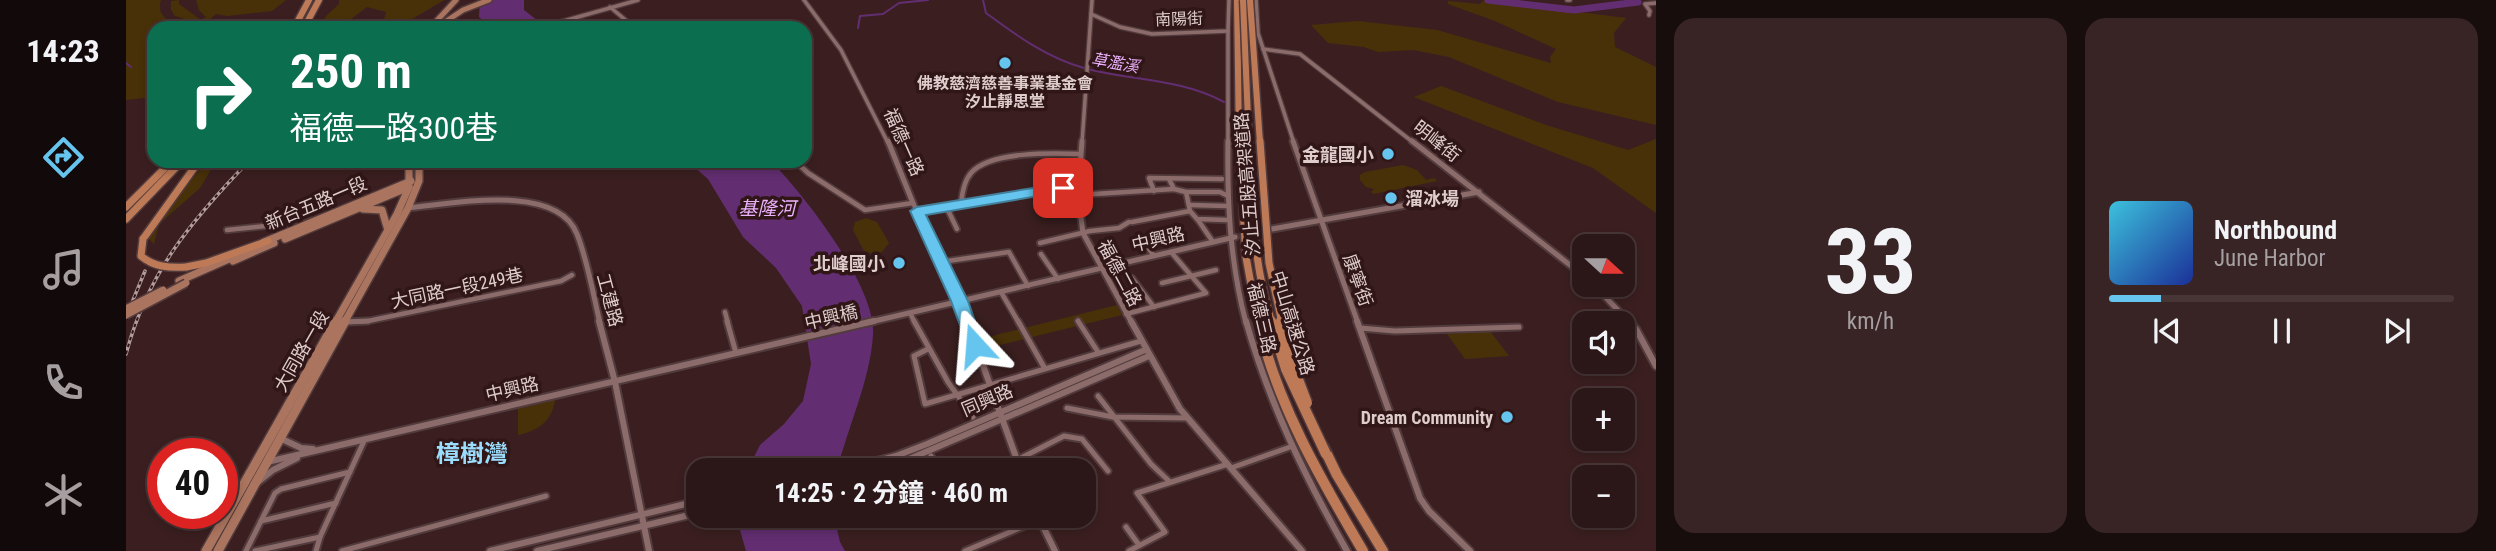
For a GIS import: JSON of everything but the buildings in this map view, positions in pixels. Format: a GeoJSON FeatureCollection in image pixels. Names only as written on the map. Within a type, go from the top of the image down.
{"type":"FeatureCollection","features":[{"type":"Feature","properties":{"kind":"highway"},"geometry":{"type":"LineString","coordinates":[[298,21],[309,0]]}},
{"type":"Feature","properties":{"kind":"highway"},"geometry":{"type":"LineString","coordinates":[[308,21],[319,0]]}},
{"type":"Feature","properties":{"kind":"highway","name":"中山高速公路"},"geometry":{"type":"LineString","coordinates":[[1237,0],[1244,250],[1262,341],[1292,419],[1363,551]]}},
{"type":"Feature","properties":{"kind":"highway","name":"中山高速公路"},"geometry":{"type":"LineString","coordinates":[[1243,0],[1252,218],[1260,285],[1286,369],[1326,454],[1382,551]]}},
{"type":"Feature","properties":{"kind":"highway","name":"汐止五股高架道路"},"geometry":{"type":"LineString","coordinates":[[1250,0],[1269,263],[1288,354],[1326,454]]}},
{"type":"Feature","properties":{"kind":"highway"},"geometry":{"type":"LineString","coordinates":[[126,207],[165,168]]}},
{"type":"Feature","properties":{"kind":"highway"},"geometry":{"type":"LineString","coordinates":[[126,219],[175,168]]}},
{"type":"Feature","properties":{"kind":"highway"},"geometry":{"type":"LineString","coordinates":[[194,168],[143,239],[141,256],[147,261],[170,268],[186,267],[206,263],[268,241]]}},
{"type":"Feature","properties":{"kind":"main road"},"geometry":{"type":"LineString","coordinates":[[439,21],[456,0]]}},
{"type":"Feature","properties":{"kind":"main road"},"geometry":{"type":"LineString","coordinates":[[445,21],[489,0]]}},
{"type":"Feature","properties":{"kind":"main road"},"geometry":{"type":"LineString","coordinates":[[409,168],[409,184]]}},
{"type":"Feature","properties":{"kind":"main road","name":"大同路一段"},"geometry":{"type":"LineString","coordinates":[[218,551],[248,496],[258,463],[282,439],[408,208],[419,181],[419,168]]}},
{"type":"Feature","properties":{"kind":"main road","name":"新台五路一段"},"geometry":{"type":"LineString","coordinates":[[126,309],[268,241],[419,181]]}},
{"type":"Feature","properties":{"kind":"main road","name":"新台五路一段"},"geometry":{"type":"LineString","coordinates":[[126,315],[182,282],[352,211],[409,184]]}},
{"type":"Feature","properties":{"kind":"main road","name":"大同路一段"},"geometry":{"type":"LineString","coordinates":[[206,551],[366,268],[409,184]]}},
{"type":"Feature","properties":{"kind":"main road"},"geometry":{"type":"LineString","coordinates":[[352,211],[369,208],[382,210],[387,222],[386,230]]}},
{"type":"Feature","properties":{"kind":"main road"},"geometry":{"type":"LineString","coordinates":[[294,395],[305,394]]}},
{"type":"Feature","properties":{"kind":"street"},"geometry":{"type":"LineString","coordinates":[[560,21],[638,0]]}},
{"type":"Feature","properties":{"kind":"street","name":"福德一路"},"geometry":{"type":"LineString","coordinates":[[804,0],[841,50],[886,137],[917,211],[960,301],[1016,458]]}},
{"type":"Feature","properties":{"kind":"street","name":"福德二路"},"geometry":{"type":"LineString","coordinates":[[1092,0],[1078,186],[1083,233],[1168,390],[1188,419],[1302,551]]}},
{"type":"Feature","properties":{"kind":"street"},"geometry":{"type":"LineString","coordinates":[[1228,0],[1228,31]]}},
{"type":"Feature","properties":{"kind":"street","name":"康寧街"},"geometry":{"type":"LineString","coordinates":[[1256,0],[1258,33],[1263,49],[1320,222],[1420,498],[1429,511],[1469,551]]}},
{"type":"Feature","properties":{"kind":"street"},"geometry":{"type":"LineString","coordinates":[[1649,15],[1650,10],[1645,4],[1656,3]]}},
{"type":"Feature","properties":{"kind":"street"},"geometry":{"type":"LineString","coordinates":[[610,7],[627,21]]}},
{"type":"Feature","properties":{"kind":"street","name":"南陽街"},"geometry":{"type":"LineString","coordinates":[[1091,14],[1108,22],[1147,33],[1169,35],[1228,31]]}},
{"type":"Feature","properties":{"kind":"street","name":"福德三路"},"geometry":{"type":"LineString","coordinates":[[1228,31],[1227,220],[1233,237],[1242,309],[1256,362],[1290,447],[1347,551]]}},
{"type":"Feature","properties":{"kind":"street","name":"明峰街"},"geometry":{"type":"LineString","coordinates":[[1263,49],[1300,54],[1572,266]]}},
{"type":"Feature","properties":{"kind":"street"},"geometry":{"type":"LineString","coordinates":[[961,204],[964,183],[974,169],[980,166],[1043,153],[1080,154]]}},
{"type":"Feature","properties":{"kind":"street"},"geometry":{"type":"LineString","coordinates":[[803,168],[857,207],[865,209],[914,203]]}},
{"type":"Feature","properties":{"kind":"street"},"geometry":{"type":"LineString","coordinates":[[1154,191],[1149,178],[1222,179]]}},
{"type":"Feature","properties":{"kind":"street"},"geometry":{"type":"LineString","coordinates":[[1169,178],[1174,189]]}},
{"type":"Feature","properties":{"kind":"street"},"geometry":{"type":"LineString","coordinates":[[917,211],[1078,186]]}},
{"type":"Feature","properties":{"kind":"street"},"geometry":{"type":"LineString","coordinates":[[1078,195],[1174,189],[1186,192],[1220,192],[1226,195]]}},
{"type":"Feature","properties":{"kind":"street"},"geometry":{"type":"LineString","coordinates":[[1186,192],[1190,211],[1213,242]]}},
{"type":"Feature","properties":{"kind":"street"},"geometry":{"type":"LineString","coordinates":[[1272,229],[1480,192]]}},
{"type":"Feature","properties":{"kind":"street","name":"工建路"},"geometry":{"type":"LineString","coordinates":[[408,208],[511,201],[552,208],[570,221],[576,233],[615,382],[649,551]]}},
{"type":"Feature","properties":{"kind":"street"},"geometry":{"type":"LineString","coordinates":[[1190,205],[1227,206]]}},
{"type":"Feature","properties":{"kind":"street"},"geometry":{"type":"LineString","coordinates":[[946,206],[957,229]]}},
{"type":"Feature","properties":{"kind":"street"},"geometry":{"type":"LineString","coordinates":[[1040,243],[1190,211]]}},
{"type":"Feature","properties":{"kind":"street"},"geometry":{"type":"LineString","coordinates":[[227,230],[284,224],[308,215]]}},
{"type":"Feature","properties":{"kind":"street"},"geometry":{"type":"LineString","coordinates":[[1198,219],[1227,220]]}},
{"type":"Feature","properties":{"kind":"street","name":"中興路"},"geometry":{"type":"LineString","coordinates":[[889,319],[1233,237]]}},
{"type":"Feature","properties":{"kind":"street"},"geometry":{"type":"LineString","coordinates":[[1145,243],[1154,256]]}},
{"type":"Feature","properties":{"kind":"street"},"geometry":{"type":"LineString","coordinates":[[941,262],[1009,252],[1028,286]]}},
{"type":"Feature","properties":{"kind":"street"},"geometry":{"type":"LineString","coordinates":[[1126,314],[1206,293],[1171,252]]}},
{"type":"Feature","properties":{"kind":"street"},"geometry":{"type":"LineString","coordinates":[[1041,254],[1058,279]]}},
{"type":"Feature","properties":{"kind":"street"},"geometry":{"type":"LineString","coordinates":[[366,268],[376,266]]}},
{"type":"Feature","properties":{"kind":"street"},"geometry":{"type":"LineString","coordinates":[[1162,283],[1216,270]]}},
{"type":"Feature","properties":{"kind":"street","name":"大同路一段249巷"},"geometry":{"type":"LineString","coordinates":[[345,322],[380,318],[561,281],[572,275]]}},
{"type":"Feature","properties":{"kind":"street"},"geometry":{"type":"LineString","coordinates":[[1132,278],[1154,307]]}},
{"type":"Feature","properties":{"kind":"street"},"geometry":{"type":"LineString","coordinates":[[1001,292],[1044,367]]}},
{"type":"Feature","properties":{"kind":"street"},"geometry":{"type":"LineString","coordinates":[[1606,298],[1636,329],[1656,366]]}},
{"type":"Feature","properties":{"kind":"street"},"geometry":{"type":"LineString","coordinates":[[724,312],[736,354]]}},
{"type":"Feature","properties":{"kind":"street"},"geometry":{"type":"LineString","coordinates":[[910,313],[928,349],[973,417]]}},
{"type":"Feature","properties":{"kind":"street","name":"中興橋"},"geometry":{"type":"LineString","coordinates":[[781,344],[889,319]]}},
{"type":"Feature","properties":{"kind":"street"},"geometry":{"type":"LineString","coordinates":[[1078,321],[1098,352]]}},
{"type":"Feature","properties":{"kind":"street"},"geometry":{"type":"LineString","coordinates":[[1359,328],[1395,331],[1519,327]]}},
{"type":"Feature","properties":{"kind":"street"},"geometry":{"type":"LineString","coordinates":[[928,349],[915,356],[925,404],[1044,367],[1141,341]]}},
{"type":"Feature","properties":{"kind":"street","name":"中興路"},"geometry":{"type":"LineString","coordinates":[[258,463],[781,344]]}},
{"type":"Feature","properties":{"kind":"street","name":"同興路"},"geometry":{"type":"LineString","coordinates":[[897,458],[1000,411],[1147,353]]}},
{"type":"Feature","properties":{"kind":"street","name":"同興路"},"geometry":{"type":"LineString","coordinates":[[912,458],[1003,420],[1147,353]]}},
{"type":"Feature","properties":{"kind":"street"},"geometry":{"type":"LineString","coordinates":[[1098,396],[1151,464],[1170,482]]}},
{"type":"Feature","properties":{"kind":"street"},"geometry":{"type":"LineString","coordinates":[[1067,408],[1113,417],[1188,419]]}},
{"type":"Feature","properties":{"kind":"street"},"geometry":{"type":"LineString","coordinates":[[1021,458],[1063,436],[1074,436],[1082,439],[1108,471]]}},
{"type":"Feature","properties":{"kind":"street"},"geometry":{"type":"LineString","coordinates":[[282,439],[301,448],[320,450]]}},
{"type":"Feature","properties":{"kind":"street"},"geometry":{"type":"LineString","coordinates":[[316,551],[365,439]]}},
{"type":"Feature","properties":{"kind":"street"},"geometry":{"type":"LineString","coordinates":[[1129,551],[1165,532],[1137,493],[1290,447]]}},
{"type":"Feature","properties":{"kind":"street"},"geometry":{"type":"LineString","coordinates":[[248,496],[259,481],[273,470],[320,450]]}},
{"type":"Feature","properties":{"kind":"street"},"geometry":{"type":"LineString","coordinates":[[246,551],[275,494],[281,489],[351,472]]}},
{"type":"Feature","properties":{"kind":"street"},"geometry":{"type":"LineString","coordinates":[[342,551],[546,496]]}},
{"type":"Feature","properties":{"kind":"street"},"geometry":{"type":"LineString","coordinates":[[261,521],[337,502]]}},
{"type":"Feature","properties":{"kind":"street"},"geometry":{"type":"LineString","coordinates":[[490,551],[686,505]]}},
{"type":"Feature","properties":{"kind":"street"},"geometry":{"type":"LineString","coordinates":[[537,551],[686,516]]}},
{"type":"Feature","properties":{"kind":"street"},"geometry":{"type":"LineString","coordinates":[[1126,527],[1139,545]]}},
{"type":"Feature","properties":{"kind":"street"},"geometry":{"type":"LineString","coordinates":[[965,551],[1017,528]]}},
{"type":"Feature","properties":{"kind":"street"},"geometry":{"type":"LineString","coordinates":[[1044,528],[1055,551]]}},
{"type":"Feature","properties":{"kind":"street"},"geometry":{"type":"LineString","coordinates":[[255,551],[320,537]]}},
{"type":"Feature","properties":{"kind":"street"},"geometry":{"type":"LineString","coordinates":[[983,543],[988,551]]}},
{"type":"Feature","properties":{"kind":"shaded area"},"geometry":{"type":"Polygon","coordinates":[[[126,0],[161,0],[160,10],[170,21],[147,21],[147,98],[126,100],[126,0]]]}},
{"type":"Feature","properties":{"kind":"shaded area"},"geometry":{"type":"Polygon","coordinates":[[[179,0],[179,4],[201,20],[206,17],[199,10],[196,0],[286,0],[272,11],[227,16],[216,14],[208,21],[191,21],[175,16],[171,10],[171,1],[179,0]]]}},
{"type":"Feature","properties":{"kind":"shaded area"},"geometry":{"type":"Polygon","coordinates":[[[339,0],[444,0],[409,21],[384,20],[386,12],[367,7],[348,21],[324,21],[339,4],[339,0]]]}},
{"type":"Feature","properties":{"kind":"shaded area"},"geometry":{"type":"Polygon","coordinates":[[[1484,0],[1626,18],[1614,33],[1615,47],[1656,67],[1656,125],[1558,102],[1449,57],[1413,50],[1378,52],[1364,47],[1328,43],[1311,25],[1358,21],[1437,30],[1551,63],[1550,57],[1556,49],[1495,21],[1448,4],[1448,1],[1480,4],[1484,0]]]}},
{"type":"Feature","properties":{"kind":"shaded area"},"geometry":{"type":"Polygon","coordinates":[[[1441,86],[1546,125],[1628,150],[1656,139],[1656,213],[1593,168],[1414,97],[1441,86]]]}},
{"type":"Feature","properties":{"kind":"shaded area"},"geometry":{"type":"Polygon","coordinates":[[[1403,165],[1417,170],[1426,180],[1434,178],[1437,181],[1374,194],[1371,192],[1374,189],[1366,187],[1360,180],[1360,175],[1365,172],[1403,165]]]}},
{"type":"Feature","properties":{"kind":"shaded area"},"geometry":{"type":"Polygon","coordinates":[[[201,168],[212,168],[200,188],[159,224],[154,244],[149,239],[153,228],[201,168]]]}},
{"type":"Feature","properties":{"kind":"shaded area"},"geometry":{"type":"Polygon","coordinates":[[[866,218],[877,222],[889,243],[882,252],[873,254],[864,251],[853,230],[855,222],[866,218]]]}},
{"type":"Feature","properties":{"kind":"shaded area"},"geometry":{"type":"Polygon","coordinates":[[[1117,305],[1122,315],[984,349],[980,339],[1117,305]]]}},
{"type":"Feature","properties":{"kind":"shaded area"},"geometry":{"type":"Polygon","coordinates":[[[1490,331],[1509,356],[1465,359],[1447,334],[1490,331]]]}},
{"type":"Feature","properties":{"kind":"shaded area"},"geometry":{"type":"Polygon","coordinates":[[[555,400],[551,414],[543,424],[518,435],[518,409],[555,400]]]}},
{"type":"Feature","properties":{"kind":"water"},"geometry":{"type":"Polygon","coordinates":[[[480,0],[524,0],[524,10],[538,21],[484,21],[479,17],[480,0]]]}},
{"type":"Feature","properties":{"kind":"water","name":"基隆河"},"geometry":{"type":"Polygon","coordinates":[[[695,168],[777,168],[801,195],[835,242],[863,292],[871,315],[871,352],[841,458],[754,458],[760,445],[784,424],[803,401],[811,364],[802,306],[776,268],[743,237],[708,179],[695,168]]]}},
{"type":"Feature","properties":{"kind":"water"},"geometry":{"type":"Polygon","coordinates":[[[739,528],[837,528],[845,551],[746,551],[739,528]]]}},
{"type":"Feature","properties":{"kind":"waterway","name":"草濫溪"},"geometry":{"type":"LineString","coordinates":[[858,28],[860,16],[883,14],[899,3],[928,0]]}},
{"type":"Feature","properties":{"kind":"waterway","name":"草濫溪"},"geometry":{"type":"LineString","coordinates":[[983,0],[986,13],[1020,37],[1070,64],[1190,88],[1224,102]]}},
{"type":"Feature","properties":{"kind":"waterway"},"geometry":{"type":"LineString","coordinates":[[1488,0],[1574,10],[1638,2]]}},
{"type":"Feature","properties":{"kind":"waterway"},"geometry":{"type":"LineString","coordinates":[[126,63],[131,67]]}},
{"type":"Feature","properties":{"kind":"tunnel"},"geometry":{"type":"LineString","coordinates":[[1235,237],[1269,230]]}},
{"type":"Feature","properties":{"kind":"railway"},"geometry":{"type":"LineString","coordinates":[[126,354],[146,298],[174,249],[208,205],[242,168]]}},
{"type":"Feature","properties":{"kind":"railway"},"geometry":{"type":"LineString","coordinates":[[126,317],[145,271]]}},
{"type":"Feature","properties":{"kind":"place","name":"佛教慈濟慈善事業基金會 汐止靜思堂"},"geometry":{"type":"Point","coordinates":[1005,63]}},
{"type":"Feature","properties":{"kind":"place","name":"金龍國小"},"geometry":{"type":"Point","coordinates":[1388,154]}},
{"type":"Feature","properties":{"kind":"place","name":"溜冰場"},"geometry":{"type":"Point","coordinates":[1391,198]}},
{"type":"Feature","properties":{"kind":"place","name":"北峰國小"},"geometry":{"type":"Point","coordinates":[899,263]}},
{"type":"Feature","properties":{"kind":"place","name":"Dream Community"},"geometry":{"type":"Point","coordinates":[1507,417]}},
{"type":"Feature","properties":{"kind":"district","name":"樟樹灣"},"geometry":{"type":"Point","coordinates":[472,454]}},
{"type":"Feature","properties":{"kind":"route"},"geometry":{"type":"LineString","coordinates":[[975,345],[960,301],[917,211],[1063,188]]}}]}
